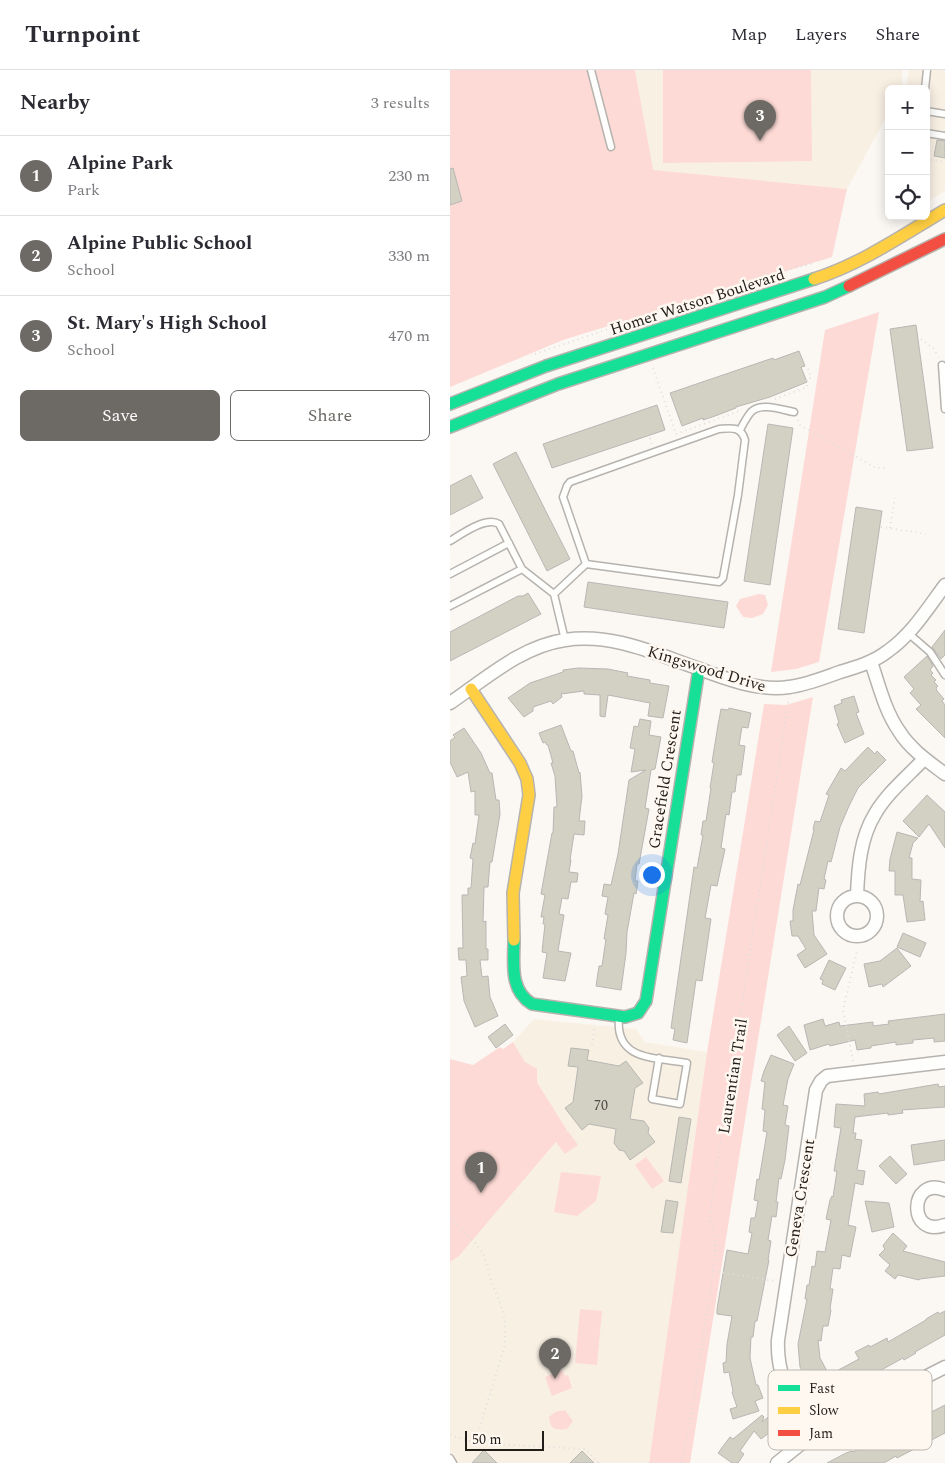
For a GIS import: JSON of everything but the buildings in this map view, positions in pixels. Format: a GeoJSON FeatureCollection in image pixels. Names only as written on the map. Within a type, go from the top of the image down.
{"type":"FeatureCollection","features":[{"type":"Feature","properties":{"kind":"main road","name":"Homer Watson Boulevard"},"geometry":{"type":"LineString","coordinates":[[450,404],[546,366],[827,275],[870,255],[945,210]]}},
{"type":"Feature","properties":{"kind":"main road"},"geometry":{"type":"LineString","coordinates":[[450,427],[558,384],[825,297],[945,239]]}},
{"type":"Feature","properties":{"kind":"main road","name":"Gracefield Crescent"},"geometry":{"type":"LineString","coordinates":[[471,689],[520,762],[527,779],[529,795],[513,893],[514,981],[519,993],[526,1001],[532,1004],[626,1017],[638,1014],[646,1001],[699,669]]}},
{"type":"Feature","properties":{"kind":"street","name":"Kingswood Drive"},"geometry":{"type":"LineString","coordinates":[[450,703],[517,658],[548,643],[586,638],[626,643],[747,684],[767,688],[789,688],[871,662],[888,651],[908,633],[945,585]]}},
{"type":"Feature","properties":{"kind":"street"},"geometry":{"type":"LineString","coordinates":[[871,662],[888,712],[899,732],[924,759],[945,774]]}},
{"type":"Feature","properties":{"kind":"street"},"geometry":{"type":"LineString","coordinates":[[857,896],[858,872],[863,846],[874,814],[924,759]]}},
{"type":"Feature","properties":{"kind":"street","name":"Geneva Crescent"},"geometry":{"type":"LineString","coordinates":[[779,1370],[777,1355],[786,1283],[816,1090],[821,1081],[827,1076],[945,1062]]}},
{"type":"Feature","properties":{"kind":"street"},"geometry":{"type":"LineString","coordinates":[[945,1190],[938,1188],[928,1189],[922,1193],[916,1209],[922,1222],[930,1227],[945,1225]]}},
{"type":"Feature","properties":{"kind":"street"},"geometry":{"type":"LineString","coordinates":[[932,1374],[945,1367]]}},
{"type":"Feature","properties":{"kind":"street"},"geometry":{"type":"LineString","coordinates":[[777,1463],[793,1450]]}},
{"type":"Feature","properties":{"kind":"lane"},"geometry":{"type":"LineString","coordinates":[[591,70],[611,147]]}},
{"type":"Feature","properties":{"kind":"lane"},"geometry":{"type":"LineString","coordinates":[[926,85],[928,70]]}},
{"type":"Feature","properties":{"kind":"lane"},"geometry":{"type":"LineString","coordinates":[[930,112],[945,114]]}},
{"type":"Feature","properties":{"kind":"lane"},"geometry":{"type":"LineString","coordinates":[[930,134],[945,136]]}},
{"type":"Feature","properties":{"kind":"lane"},"geometry":{"type":"LineString","coordinates":[[942,365],[945,408]]}},
{"type":"Feature","properties":{"kind":"lane"},"geometry":{"type":"LineString","coordinates":[[740,430],[751,412],[758,408],[767,407],[794,412]]}},
{"type":"Feature","properties":{"kind":"lane"},"geometry":{"type":"LineString","coordinates":[[732,428],[740,430],[745,440],[738,495],[723,578],[719,582],[586,564],[563,497],[570,482],[719,429],[732,428]]}},
{"type":"Feature","properties":{"kind":"lane"},"geometry":{"type":"LineString","coordinates":[[450,540],[490,521],[499,524],[522,569],[554,594],[565,640]]}},
{"type":"Feature","properties":{"kind":"lane"},"geometry":{"type":"LineString","coordinates":[[450,574],[509,543]]}},
{"type":"Feature","properties":{"kind":"lane"},"geometry":{"type":"LineString","coordinates":[[554,594],[586,564]]}},
{"type":"Feature","properties":{"kind":"lane"},"geometry":{"type":"LineString","coordinates":[[450,606],[522,569]]}},
{"type":"Feature","properties":{"kind":"lane"},"geometry":{"type":"LineString","coordinates":[[908,633],[930,652],[945,675]]}},
{"type":"Feature","properties":{"kind":"lane"},"geometry":{"type":"LineString","coordinates":[[620,1016],[618,1031],[621,1040],[628,1049],[636,1053],[687,1063],[680,1104],[652,1099],[659,1058]]}},
{"type":"Feature","properties":{"kind":"lane"},"geometry":{"type":"LineString","coordinates":[[450,1458],[453,1463]]}},
{"type":"Feature","properties":{"kind":"path"},"geometry":{"type":"LineString","coordinates":[[930,160],[945,162]]}},
{"type":"Feature","properties":{"kind":"path"},"geometry":{"type":"LineString","coordinates":[[530,356],[769,274],[821,262]]}},
{"type":"Feature","properties":{"kind":"path"},"geometry":{"type":"LineString","coordinates":[[921,339],[934,349],[942,365]]}},
{"type":"Feature","properties":{"kind":"path"},"geometry":{"type":"LineString","coordinates":[[652,365],[679,443]]}},
{"type":"Feature","properties":{"kind":"path"},"geometry":{"type":"LineString","coordinates":[[794,412],[800,426],[874,467],[888,469]]}},
{"type":"Feature","properties":{"kind":"path"},"geometry":{"type":"LineString","coordinates":[[890,528],[895,498]]}},
{"type":"Feature","properties":{"kind":"path"},"geometry":{"type":"LineString","coordinates":[[882,527],[926,534]]}},
{"type":"Feature","properties":{"kind":"path","name":"Laurentian Trail"},"geometry":{"type":"LineString","coordinates":[[681,1463],[690,1422],[714,1271],[715,1234],[710,1218],[789,706],[789,688]]}},
{"type":"Feature","properties":{"kind":"path"},"geometry":{"type":"LineString","coordinates":[[855,1073],[843,1010],[857,951]]}},
{"type":"Feature","properties":{"kind":"path"},"geometry":{"type":"LineString","coordinates":[[592,1045],[597,1013]]}},
{"type":"Feature","properties":{"kind":"path"},"geometry":{"type":"LineString","coordinates":[[450,1218],[476,1243],[483,1253],[505,1321],[505,1345],[475,1443]]}},
{"type":"Feature","properties":{"kind":"path"},"geometry":{"type":"LineString","coordinates":[[714,1271],[786,1283]]}},
{"type":"Feature","properties":{"kind":"path"},"geometry":{"type":"LineString","coordinates":[[450,1435],[475,1443],[585,1449],[599,1463]]}},
{"type":"Feature","properties":{"kind":"shaded area"},"geometry":{"type":"Polygon","coordinates":[[[450,70],[635,70],[653,170],[847,189],[832,257],[563,340],[450,387],[450,70]]]}},
{"type":"Feature","properties":{"kind":"shaded area"},"geometry":{"type":"Polygon","coordinates":[[[635,70],[902,70],[902,85],[885,85],[885,119],[847,189],[652,170],[635,70]]]}},
{"type":"Feature","properties":{"kind":"shaded area"},"geometry":{"type":"Polygon","coordinates":[[[663,70],[811,70],[812,161],[663,163],[663,70]]]}},
{"type":"Feature","properties":{"kind":"shaded area"},"geometry":{"type":"Polygon","coordinates":[[[909,70],[945,70],[945,191],[930,200],[930,85],[907,85],[909,70]]]}},
{"type":"Feature","properties":{"kind":"shaded area"},"geometry":{"type":"Polygon","coordinates":[[[879,312],[819,662],[796,669],[771,672],[825,330],[879,312]]]}},
{"type":"Feature","properties":{"kind":"shaded area"},"geometry":{"type":"Polygon","coordinates":[[[759,594],[765,595],[768,605],[763,614],[752,618],[743,617],[736,606],[740,599],[759,594]]]}},
{"type":"Feature","properties":{"kind":"shaded area"},"geometry":{"type":"Polygon","coordinates":[[[813,697],[690,1463],[649,1463],[707,1052],[764,704],[786,705],[813,697]]]}},
{"type":"Feature","properties":{"kind":"shaded area"},"geometry":{"type":"Polygon","coordinates":[[[534,1019],[636,1029],[645,1042],[707,1052],[649,1463],[450,1463],[450,1262],[459,1256],[567,1130],[513,1042],[534,1019]]]}},
{"type":"Feature","properties":{"kind":"shaded area"},"geometry":{"type":"Polygon","coordinates":[[[513,1042],[525,1062],[537,1069],[537,1082],[567,1130],[565,1132],[568,1131],[578,1145],[565,1154],[556,1142],[459,1256],[450,1262],[450,1059],[473,1065],[500,1047],[503,1049],[513,1042]]]}},
{"type":"Feature","properties":{"kind":"shaded area"},"geometry":{"type":"Polygon","coordinates":[[[646,1157],[664,1181],[652,1189],[635,1165],[646,1157]]]}},
{"type":"Feature","properties":{"kind":"shaded area"},"geometry":{"type":"Polygon","coordinates":[[[561,1172],[601,1176],[596,1201],[577,1216],[554,1212],[561,1172]]]}},
{"type":"Feature","properties":{"kind":"shaded area"},"geometry":{"type":"Polygon","coordinates":[[[580,1309],[602,1311],[597,1365],[575,1363],[580,1309]]]}},
{"type":"Feature","properties":{"kind":"shaded area"},"geometry":{"type":"Polygon","coordinates":[[[562,1370],[565,1376],[568,1375],[572,1388],[552,1396],[545,1377],[562,1370]]]}},
{"type":"Feature","properties":{"kind":"shaded area"},"geometry":{"type":"Polygon","coordinates":[[[565,1410],[573,1421],[567,1429],[552,1427],[549,1417],[555,1412],[565,1410]]]}},
{"type":"Feature","properties":{"kind":"traffic: fast"},"geometry":{"type":"LineString","coordinates":[[450,404],[546,366],[814,279]]}},
{"type":"Feature","properties":{"kind":"traffic: fast"},"geometry":{"type":"LineString","coordinates":[[450,427],[558,384],[825,297],[849,286]]}},
{"type":"Feature","properties":{"kind":"traffic: fast"},"geometry":{"type":"LineString","coordinates":[[514,940],[514,975],[516,984],[519,991],[532,1004],[625,1017],[638,1013],[646,1001],[699,669]]}},
{"type":"Feature","properties":{"kind":"traffic: slow"},"geometry":{"type":"LineString","coordinates":[[814,279],[865,257],[945,210]]}},
{"type":"Feature","properties":{"kind":"traffic: slow"},"geometry":{"type":"LineString","coordinates":[[471,689],[520,763],[527,779],[529,795],[513,893],[514,940]]}},
{"type":"Feature","properties":{"kind":"traffic: jam"},"geometry":{"type":"LineString","coordinates":[[849,286],[945,239]]}},
{"type":"Feature","properties":{"kind":"place","name":"St. Mary's High School"},"geometry":{"type":"Point","coordinates":[760,141]}},
{"type":"Feature","properties":{"kind":"place","name":"Alpine Park"},"geometry":{"type":"Point","coordinates":[481,1193]}},
{"type":"Feature","properties":{"kind":"place","name":"Alpine Public School"},"geometry":{"type":"Point","coordinates":[555,1379]}}]}
